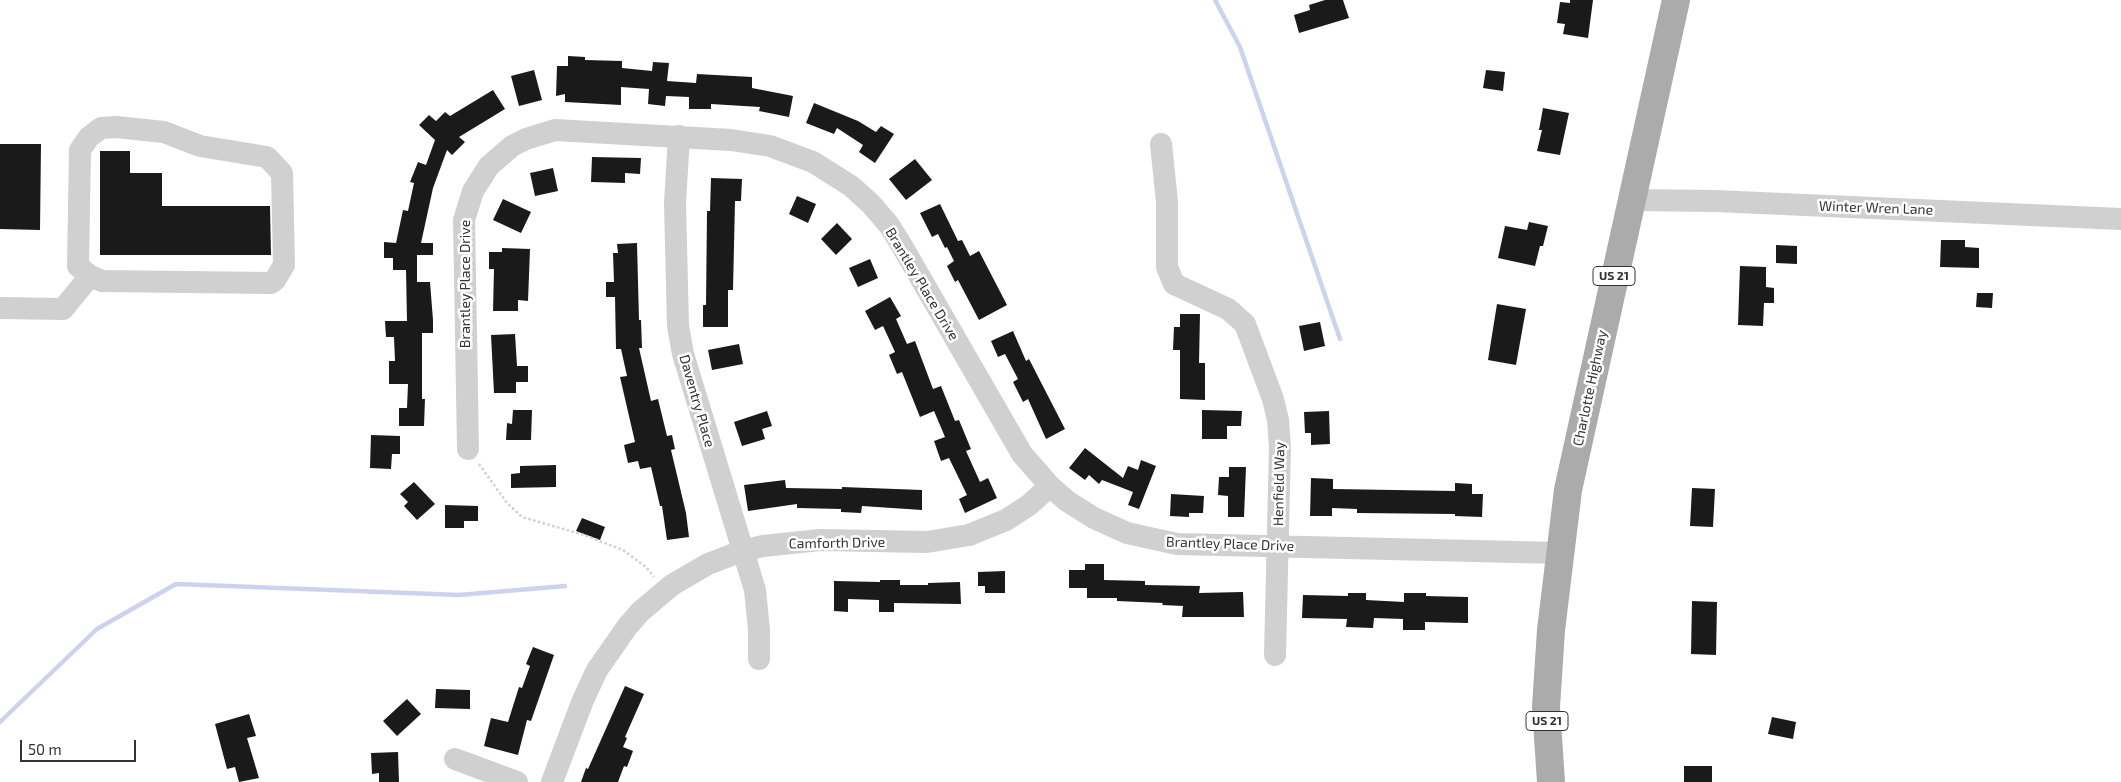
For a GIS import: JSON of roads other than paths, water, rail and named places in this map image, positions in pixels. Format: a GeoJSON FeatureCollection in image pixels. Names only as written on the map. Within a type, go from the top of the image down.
{"type":"FeatureCollection","features":[{"type":"Feature","properties":{"kind":"main road","name":"Charlotte Highway"},"geometry":{"type":"LineString","coordinates":[[1551,782],[1546,707],[1551,630],[1568,490],[1676,0]]}},
{"type":"Feature","properties":{"kind":"street"},"geometry":{"type":"LineString","coordinates":[[116,127],[164,132],[200,146],[267,158],[282,173],[284,265],[271,283],[102,281],[90,276],[78,266],[80,150],[89,137],[101,128],[116,127]]}},
{"type":"Feature","properties":{"kind":"street","name":"Brantley Place Drive"},"geometry":{"type":"LineString","coordinates":[[468,449],[463,236],[467,205],[480,178],[495,160],[512,146],[526,139],[555,130],[731,140],[770,146],[813,162],[851,186],[871,204],[902,246],[1022,454],[1050,486],[1067,501],[1094,518],[1127,533],[1177,544],[1559,553]]}},
{"type":"Feature","properties":{"kind":"street","name":"Daventry Place"},"geometry":{"type":"LineString","coordinates":[[679,136],[675,203],[678,326],[683,354],[755,590],[759,630],[758,658]]}},
{"type":"Feature","properties":{"kind":"street","name":"Henfield Way"},"geometry":{"type":"LineString","coordinates":[[1161,144],[1167,202],[1167,267],[1174,284],[1228,309],[1245,324],[1273,399],[1278,420],[1280,447],[1275,655]]}},
{"type":"Feature","properties":{"kind":"street","name":"Winter Wren Lane"},"geometry":{"type":"LineString","coordinates":[[1631,200],[1725,202],[2121,219]]}},
{"type":"Feature","properties":{"kind":"street"},"geometry":{"type":"LineString","coordinates":[[0,308],[63,309],[90,276]]}},
{"type":"Feature","properties":{"kind":"street","name":"Camforth Drive"},"geometry":{"type":"LineString","coordinates":[[552,782],[583,700],[597,670],[627,627],[640,612],[664,592],[708,564],[742,551],[763,546],[820,540],[927,542],[970,536],[1006,520],[1029,505],[1050,486]]}},
{"type":"Feature","properties":{"kind":"street"},"geometry":{"type":"LineString","coordinates":[[455,759],[517,782]]}},
{"type":"Feature","properties":{"kind":"waterway"},"geometry":{"type":"LineString","coordinates":[[1215,0],[1240,47],[1340,339]]}},
{"type":"Feature","properties":{"kind":"waterway"},"geometry":{"type":"LineString","coordinates":[[0,722],[97,629],[176,584],[459,595],[565,586]]}}]}
